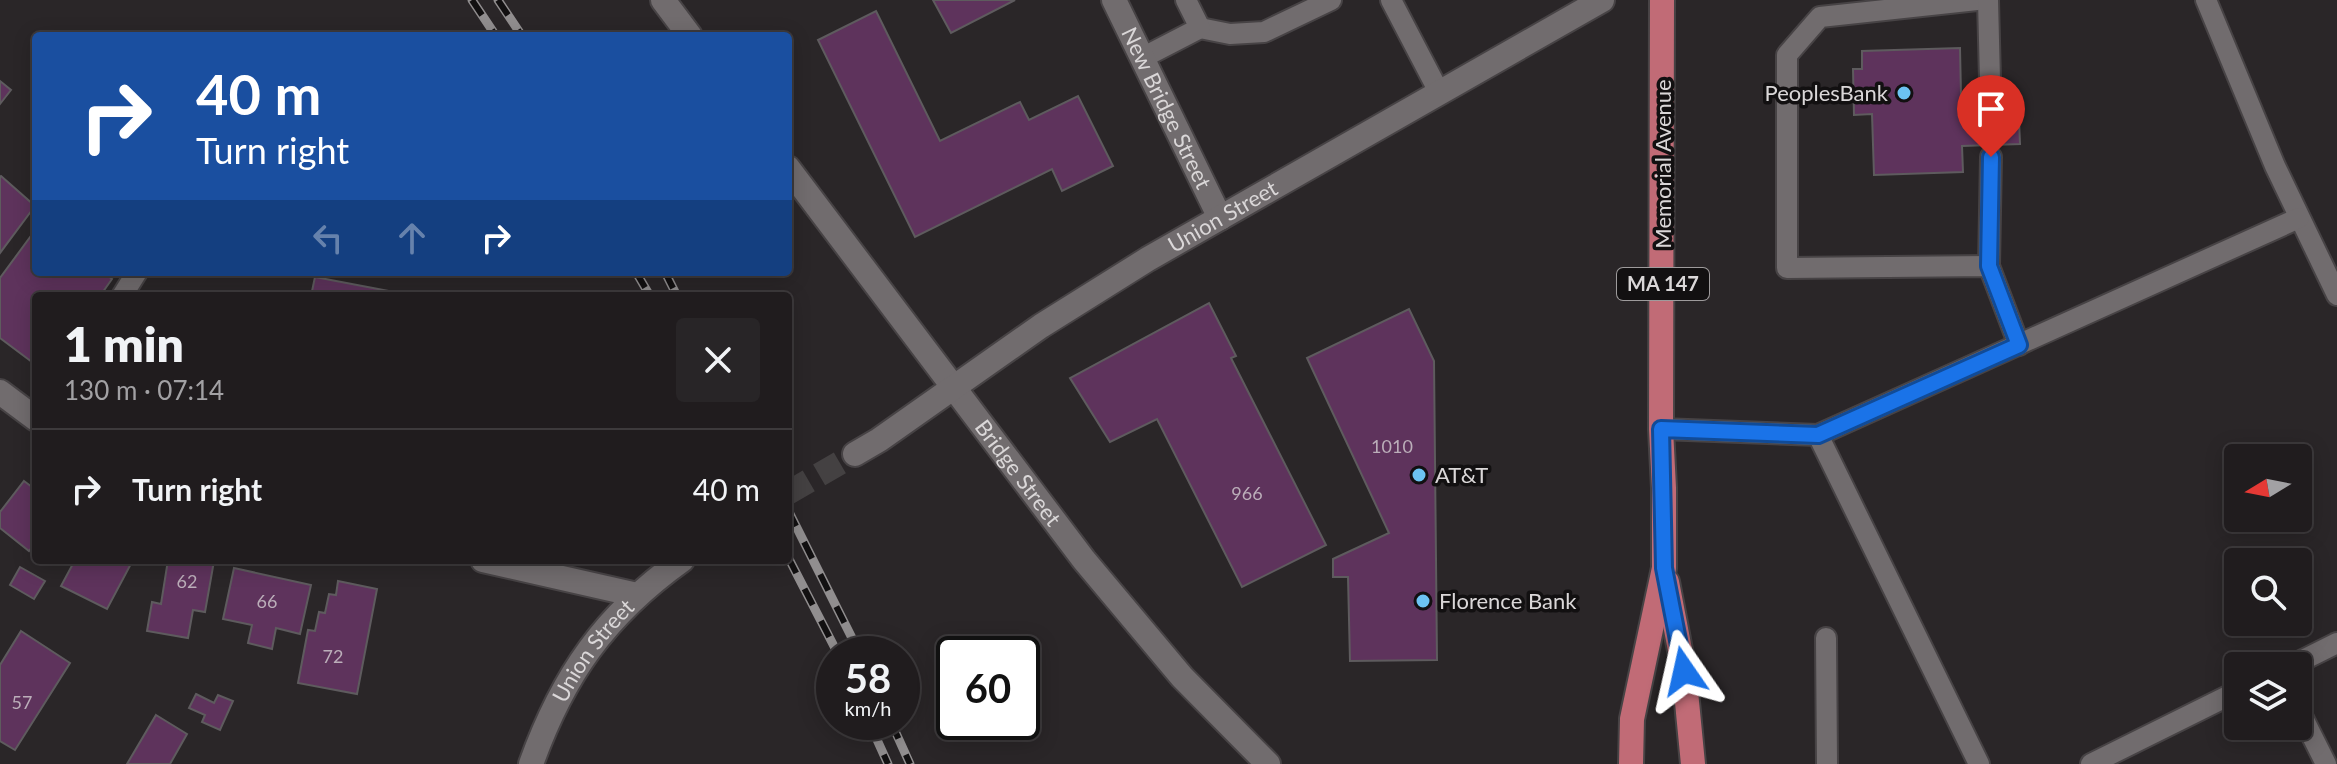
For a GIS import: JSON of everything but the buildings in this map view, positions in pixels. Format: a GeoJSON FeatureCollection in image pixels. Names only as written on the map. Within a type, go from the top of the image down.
{"type":"FeatureCollection","features":[{"type":"Feature","properties":{"kind":"main road","name":"Memorial Avenue"},"geometry":{"type":"LineString","coordinates":[[1662,0],[1661,429],[1664,568],[1684,671],[1693,764]]}},
{"type":"Feature","properties":{"kind":"main road","name":"Memorial Avenue"},"geometry":{"type":"LineString","coordinates":[[1631,764],[1632,719],[1664,568]]}},
{"type":"Feature","properties":{"kind":"street"},"geometry":{"type":"LineString","coordinates":[[663,0],[687,32]]}},
{"type":"Feature","properties":{"kind":"street","name":"New Bridge Street"},"geometry":{"type":"LineString","coordinates":[[1114,0],[1220,218]]}},
{"type":"Feature","properties":{"kind":"street","name":"Union Street"},"geometry":{"type":"LineString","coordinates":[[855,454],[1041,326],[1220,218],[1602,0]]}},
{"type":"Feature","properties":{"kind":"street","name":"Bridge Street"},"geometry":{"type":"LineString","coordinates":[[792,173],[1132,619],[1182,677],[1268,764]]}},
{"type":"Feature","properties":{"kind":"street"},"geometry":{"type":"LineString","coordinates":[[0,392],[32,416]]}},
{"type":"Feature","properties":{"kind":"street"},"geometry":{"type":"LineString","coordinates":[[501,564],[637,595]]}},
{"type":"Feature","properties":{"kind":"street","name":"Union Street"},"geometry":{"type":"LineString","coordinates":[[531,764],[556,705],[602,630],[637,595],[677,564]]}},
{"type":"Feature","properties":{"kind":"lane"},"geometry":{"type":"LineString","coordinates":[[1186,0],[1200,28]]}},
{"type":"Feature","properties":{"kind":"lane"},"geometry":{"type":"LineString","coordinates":[[1142,58],[1200,28],[1230,34],[1264,32],[1331,0]]}},
{"type":"Feature","properties":{"kind":"lane"},"geometry":{"type":"LineString","coordinates":[[1391,0],[1439,92]]}},
{"type":"Feature","properties":{"kind":"lane"},"geometry":{"type":"LineString","coordinates":[[1977,0],[1924,2],[1820,17],[1787,55],[1787,268],[1989,266]]}},
{"type":"Feature","properties":{"kind":"lane"},"geometry":{"type":"LineString","coordinates":[[1988,0],[1990,80]]}},
{"type":"Feature","properties":{"kind":"lane"},"geometry":{"type":"LineString","coordinates":[[2206,0],[2299,218],[2337,295]]}},
{"type":"Feature","properties":{"kind":"lane"},"geometry":{"type":"LineString","coordinates":[[1991,157],[1989,266],[2019,345]]}},
{"type":"Feature","properties":{"kind":"lane"},"geometry":{"type":"LineString","coordinates":[[1661,429],[1818,435],[2299,218]]}},
{"type":"Feature","properties":{"kind":"lane"},"geometry":{"type":"LineString","coordinates":[[1818,435],[1979,764]]}},
{"type":"Feature","properties":{"kind":"lane"},"geometry":{"type":"LineString","coordinates":[[1826,638],[1827,764]]}},
{"type":"Feature","properties":{"kind":"lane"},"geometry":{"type":"LineString","coordinates":[[2312,656],[2337,643]]}},
{"type":"Feature","properties":{"kind":"lane"},"geometry":{"type":"LineString","coordinates":[[2091,764],[2224,698]]}},
{"type":"Feature","properties":{"kind":"lane"},"geometry":{"type":"LineString","coordinates":[[2312,736],[2326,764]]}},
{"type":"Feature","properties":{"kind":"tunnel"},"geometry":{"type":"LineString","coordinates":[[792,491],[855,454]]}},
{"type":"Feature","properties":{"kind":"railway"},"geometry":{"type":"LineString","coordinates":[[472,0],[493,32]]}},
{"type":"Feature","properties":{"kind":"railway"},"geometry":{"type":"LineString","coordinates":[[498,0],[519,32]]}},
{"type":"Feature","properties":{"kind":"railway"},"geometry":{"type":"LineString","coordinates":[[638,276],[648,292]]}},
{"type":"Feature","properties":{"kind":"railway"},"geometry":{"type":"LineString","coordinates":[[667,276],[675,292]]}},
{"type":"Feature","properties":{"kind":"railway"},"geometry":{"type":"LineString","coordinates":[[792,518],[851,636]]}},
{"type":"Feature","properties":{"kind":"railway"},"geometry":{"type":"LineString","coordinates":[[792,564],[829,636]]}},
{"type":"Feature","properties":{"kind":"railway"},"geometry":{"type":"LineString","coordinates":[[877,740],[888,764]]}},
{"type":"Feature","properties":{"kind":"railway"},"geometry":{"type":"LineString","coordinates":[[899,740],[910,764]]}},
{"type":"Feature","properties":{"kind":"place","name":"PeoplesBank"},"geometry":{"type":"Point","coordinates":[1904,93]}},
{"type":"Feature","properties":{"kind":"place","name":"AT&T"},"geometry":{"type":"Point","coordinates":[1419,475]}},
{"type":"Feature","properties":{"kind":"place","name":"Florence Bank"},"geometry":{"type":"Point","coordinates":[1423,601]}},
{"type":"Feature","properties":{"kind":"route"},"geometry":{"type":"LineString","coordinates":[[1684,671],[1664,568],[1661,429],[1818,435],[2019,345],[1989,266],[1991,157]]}}]}
